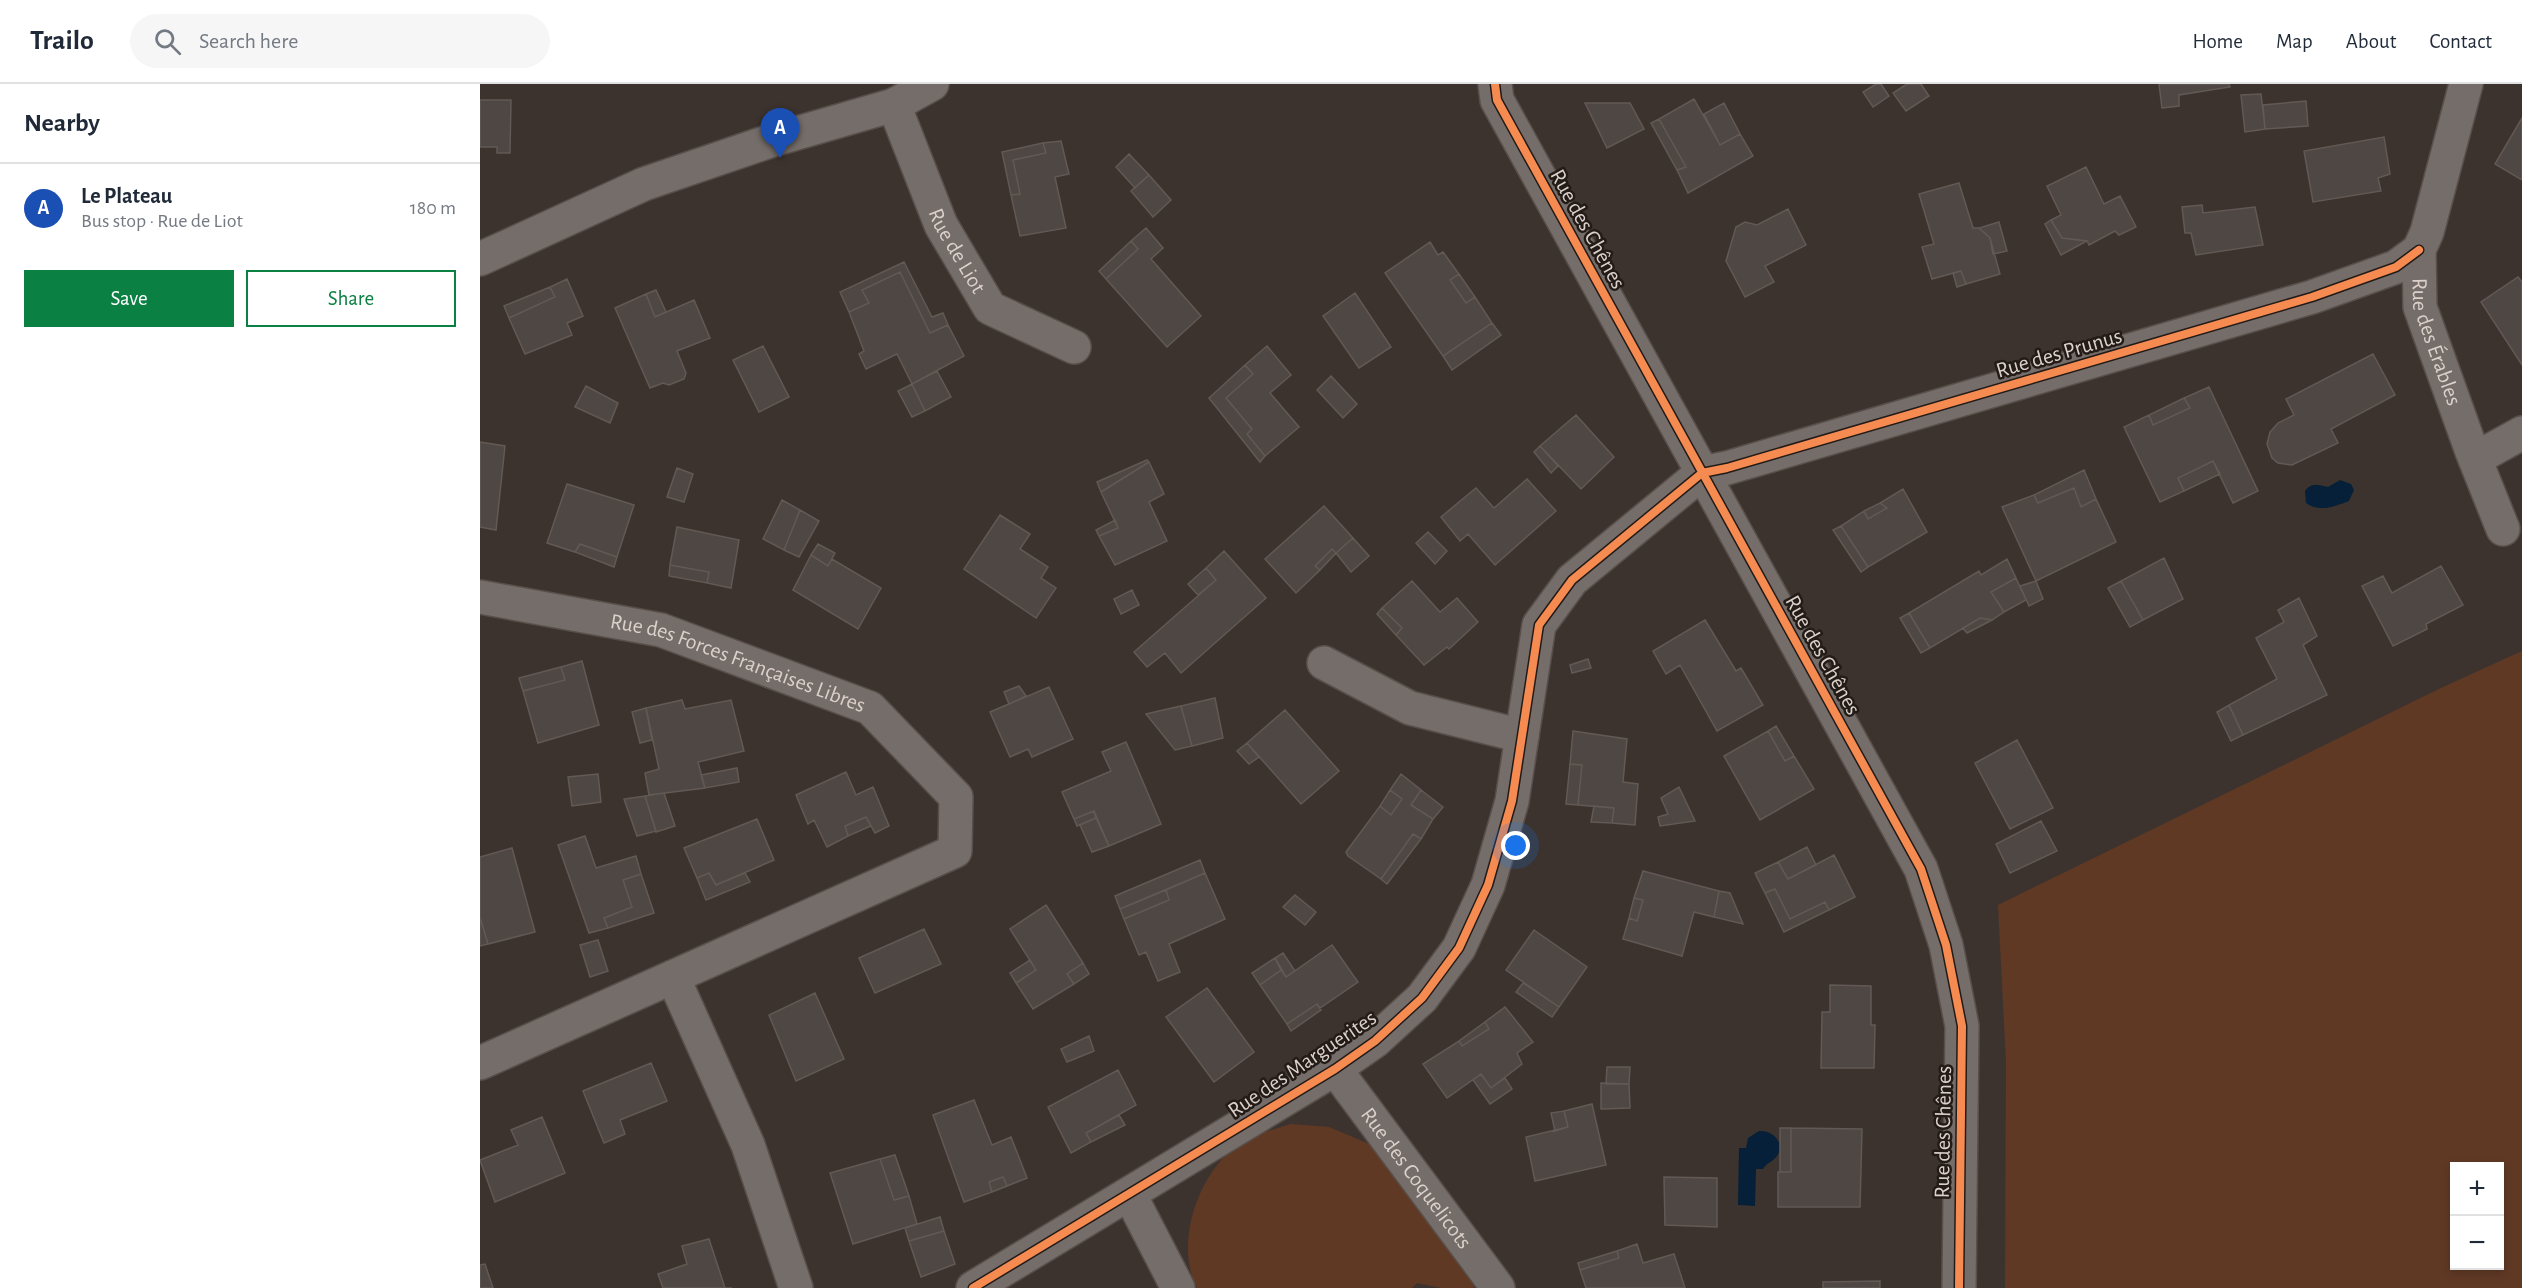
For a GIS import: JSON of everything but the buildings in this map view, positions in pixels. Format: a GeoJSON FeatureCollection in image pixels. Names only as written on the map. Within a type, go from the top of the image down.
{"type":"FeatureCollection","features":[{"type":"Feature","properties":{"kind":"street"},"geometry":{"type":"LineString","coordinates":[[480,259],[644,184],[773,140],[894,105],[932,84]]}},
{"type":"Feature","properties":{"kind":"street","name":"Rue des Chênes"},"geometry":{"type":"LineString","coordinates":[[1495,84],[1497,100],[1921,869],[1946,945],[1962,1026],[1959,1288]]}},
{"type":"Feature","properties":{"kind":"street","name":"Rue des Érables"},"geometry":{"type":"LineString","coordinates":[[2466,84],[2427,232],[2419,250],[2420,307],[2503,529]]}},
{"type":"Feature","properties":{"kind":"street","name":"Rue de Liot"},"geometry":{"type":"LineString","coordinates":[[894,105],[941,225],[990,308],[1074,347]]}},
{"type":"Feature","properties":{"kind":"street","name":"Rue des Prunus"},"geometry":{"type":"LineString","coordinates":[[1702,473],[1739,465],[2312,297],[2396,267],[2419,250]]}},
{"type":"Feature","properties":{"kind":"street"},"geometry":{"type":"LineString","coordinates":[[2475,459],[2522,433]]}},
{"type":"Feature","properties":{"kind":"street","name":"Rue des Marguerites"},"geometry":{"type":"LineString","coordinates":[[974,1288],[1335,1069],[1375,1041],[1422,998],[1459,948],[1488,885],[1512,801],[1539,625],[1572,580],[1702,473]]}},
{"type":"Feature","properties":{"kind":"street","name":"Rue des Forces Françaises Libres"},"geometry":{"type":"LineString","coordinates":[[480,597],[661,630],[870,708],[956,797],[955,850],[480,1064]]}},
{"type":"Feature","properties":{"kind":"street"},"geometry":{"type":"LineString","coordinates":[[1324,663],[1410,708],[1522,736]]}},
{"type":"Feature","properties":{"kind":"street"},"geometry":{"type":"LineString","coordinates":[[673,977],[748,1145],[796,1288]]}},
{"type":"Feature","properties":{"kind":"street","name":"Rue des Coquelicots"},"geometry":{"type":"LineString","coordinates":[[1335,1069],[1498,1288]]}},
{"type":"Feature","properties":{"kind":"street"},"geometry":{"type":"LineString","coordinates":[[1130,1195],[1178,1288]]}},
{"type":"Feature","properties":{"kind":"shaded area"},"geometry":{"type":"Polygon","coordinates":[[[2522,651],[2522,1288],[2005,1288],[2006,1062],[1998,905],[2441,688],[2522,651]]]}},
{"type":"Feature","properties":{"kind":"shaded area"},"geometry":{"type":"Polygon","coordinates":[[[1291,1124],[1329,1127],[1374,1146],[1473,1276],[1474,1288],[1441,1288],[1417,1283],[1412,1288],[1197,1288],[1190,1270],[1188,1249],[1195,1207],[1203,1187],[1214,1169],[1243,1142],[1291,1124]]]}},
{"type":"Feature","properties":{"kind":"water"},"geometry":{"type":"Polygon","coordinates":[[[2340,480],[2351,484],[2354,490],[2349,501],[2322,508],[2306,503],[2305,491],[2310,486],[2328,487],[2340,480]]]}},
{"type":"Feature","properties":{"kind":"water"},"geometry":{"type":"Polygon","coordinates":[[[1759,1131],[1764,1131],[1777,1138],[1779,1151],[1763,1169],[1756,1169],[1755,1206],[1738,1205],[1739,1148],[1746,1148],[1748,1138],[1759,1131]]]}},
{"type":"Feature","properties":{"kind":"cycle path"},"geometry":{"type":"LineString","coordinates":[[1495,84],[1497,100],[1921,869],[1946,945],[1962,1026],[1959,1288]]}},
{"type":"Feature","properties":{"kind":"cycle path"},"geometry":{"type":"LineString","coordinates":[[973,1288],[1335,1069],[1375,1041],[1422,998],[1459,948],[1488,885],[1512,801],[1539,625],[1572,580],[1702,473],[1727,468],[2312,297],[2396,267],[2419,250]]}},
{"type":"Feature","properties":{"kind":"place","name":"Le Plateau"},"geometry":{"type":"Point","coordinates":[780,158]}}]}
